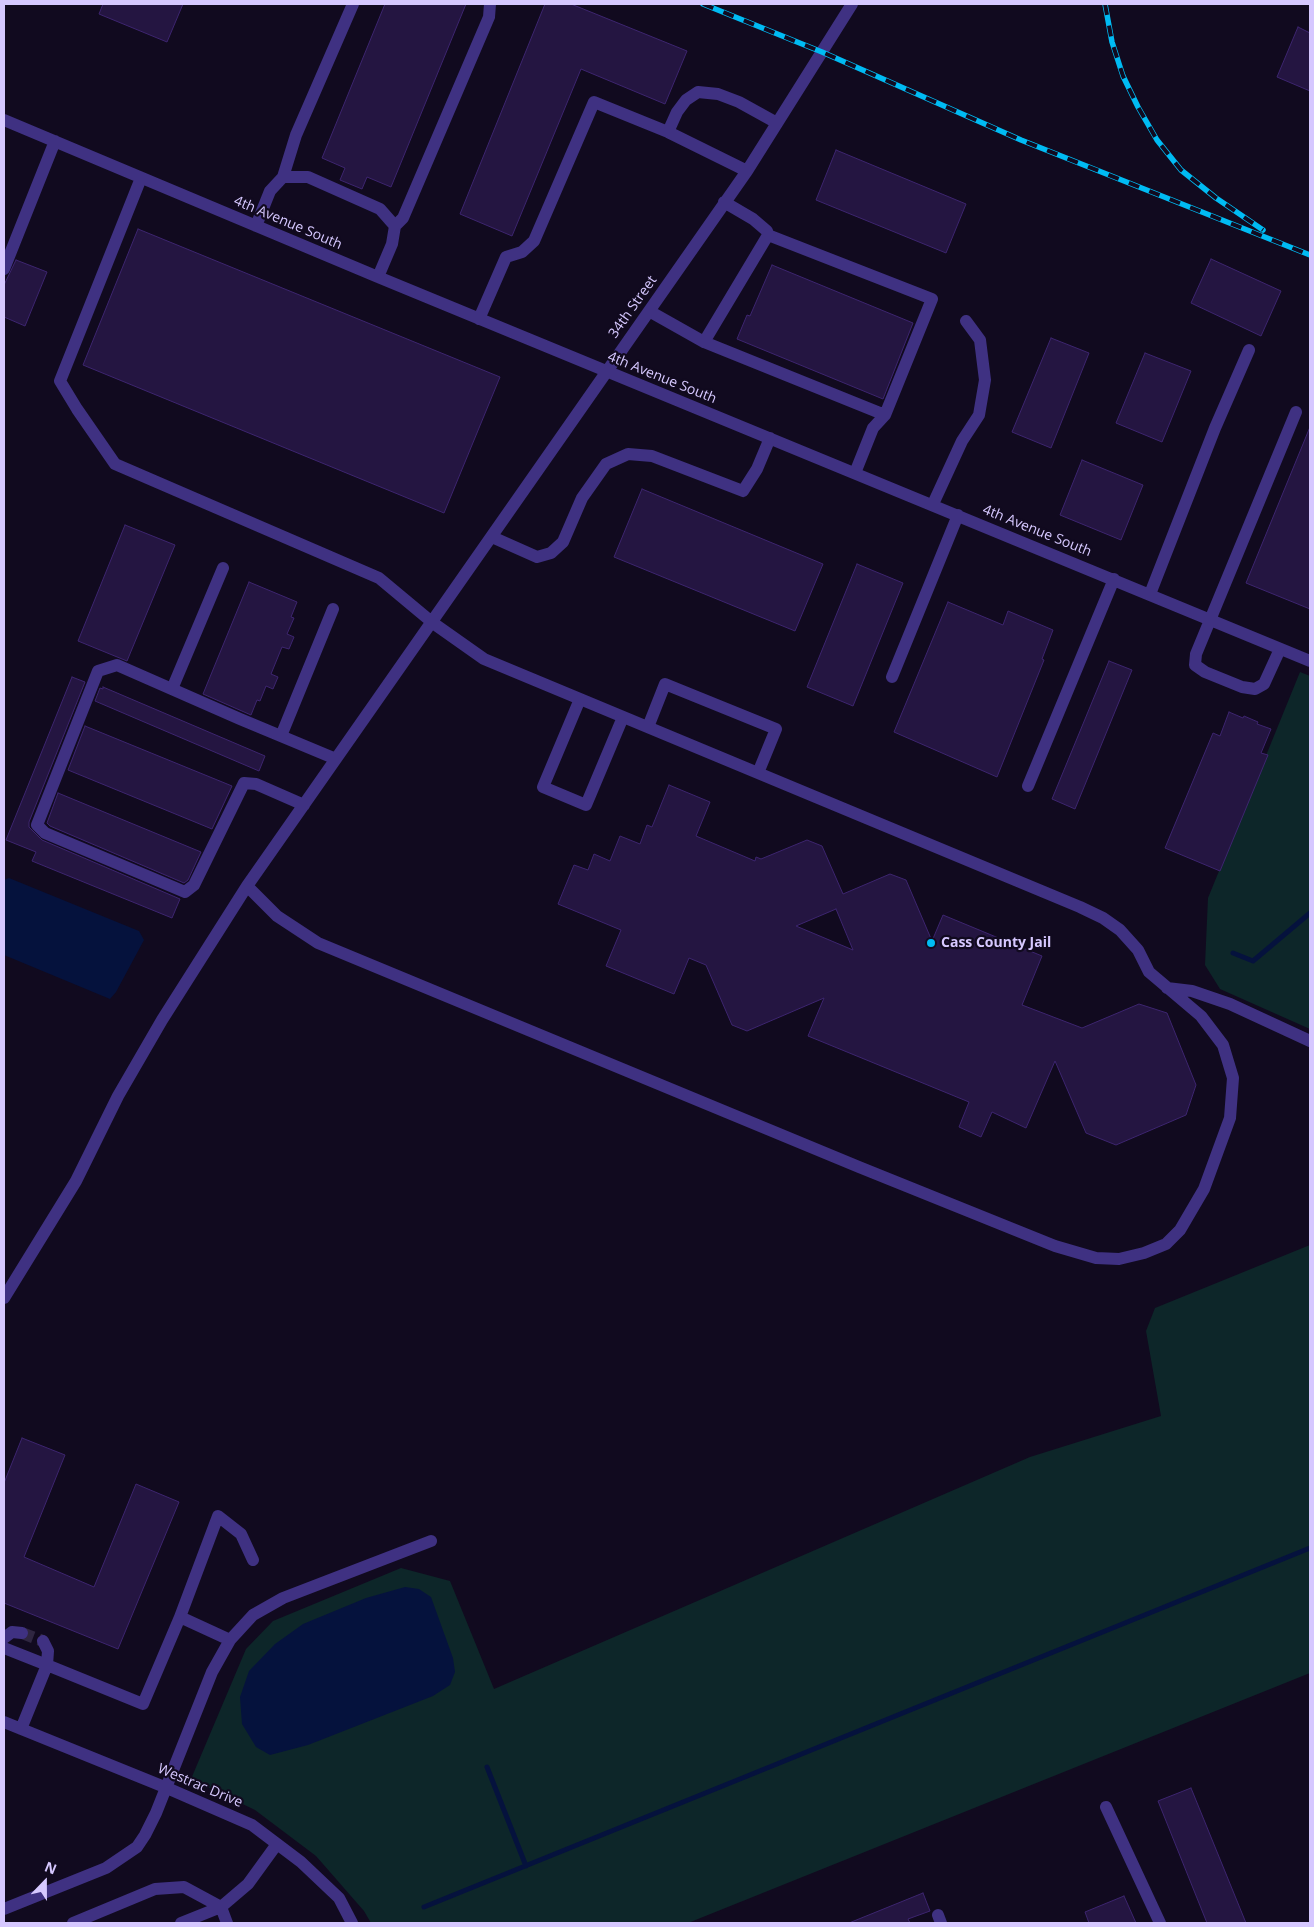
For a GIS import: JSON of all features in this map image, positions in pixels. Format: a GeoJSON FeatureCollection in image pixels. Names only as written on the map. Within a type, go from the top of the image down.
{"type":"FeatureCollection","features":[{"type":"Feature","properties":{"kind":"street"},"geometry":{"type":"LineString","coordinates":[[256,226],[270,191],[283,177],[296,135],[353,4]]}},
{"type":"Feature","properties":{"kind":"street"},"geometry":{"type":"LineString","coordinates":[[378,277],[392,244],[395,226],[403,218],[489,17],[490,4]]}},
{"type":"Feature","properties":{"kind":"street","name":"34th Street"},"geometry":{"type":"LineString","coordinates":[[4,1298],[76,1181],[118,1096],[162,1020],[247,886],[747,171],[776,122],[852,4]]}},
{"type":"Feature","properties":{"kind":"street"},"geometry":{"type":"LineString","coordinates":[[668,132],[677,112],[686,100],[698,92],[718,94],[739,102],[776,122]]}},
{"type":"Feature","properties":{"kind":"street"},"geometry":{"type":"LineString","coordinates":[[479,319],[506,258],[522,252],[534,241],[594,102],[668,132],[747,171]]}},
{"type":"Feature","properties":{"kind":"street","name":"4th Avenue South"},"geometry":{"type":"LineString","coordinates":[[4,120],[479,319],[933,504],[1310,661]]}},
{"type":"Feature","properties":{"kind":"street"},"geometry":{"type":"LineString","coordinates":[[4,268],[55,141]]}},
{"type":"Feature","properties":{"kind":"street"},"geometry":{"type":"LineString","coordinates":[[283,177],[308,177],[380,209],[395,226]]}},
{"type":"Feature","properties":{"kind":"street"},"geometry":{"type":"LineString","coordinates":[[141,178],[60,381],[115,464],[378,578],[432,623],[484,659],[1103,918],[1138,950],[1149,972],[1201,1016],[1224,1045],[1233,1078],[1230,1118],[1204,1189],[1180,1230],[1166,1244],[1144,1253],[1119,1259],[1096,1258],[1047,1243],[860,1168],[318,943],[277,916],[247,886]]}},
{"type":"Feature","properties":{"kind":"street"},"geometry":{"type":"LineString","coordinates":[[724,202],[753,219],[767,231],[768,235],[932,300],[885,415],[873,428],[855,473]]}},
{"type":"Feature","properties":{"kind":"street"},"geometry":{"type":"LineString","coordinates":[[704,342],[768,235]]}},
{"type":"Feature","properties":{"kind":"street"},"geometry":{"type":"LineString","coordinates":[[649,311],[704,342],[885,415]]}},
{"type":"Feature","properties":{"kind":"street"},"geometry":{"type":"LineString","coordinates":[[933,504],[962,441],[979,415],[986,380],[980,340],[966,321]]}},
{"type":"Feature","properties":{"kind":"street"},"geometry":{"type":"LineString","coordinates":[[1150,594],[1215,428],[1248,350]]}},
{"type":"Feature","properties":{"kind":"street"},"geometry":{"type":"LineString","coordinates":[[1280,649],[1264,684],[1255,689],[1242,687],[1212,675],[1195,665],[1196,654],[1296,412]]}},
{"type":"Feature","properties":{"kind":"street"},"geometry":{"type":"LineString","coordinates":[[492,537],[537,557],[551,553],[563,542],[582,498],[606,464],[628,454],[652,456],[743,491],[757,469],[770,438]]}},
{"type":"Feature","properties":{"kind":"street"},"geometry":{"type":"LineString","coordinates":[[892,677],[958,515]]}},
{"type":"Feature","properties":{"kind":"street"},"geometry":{"type":"LineString","coordinates":[[172,689],[223,568]]}},
{"type":"Feature","properties":{"kind":"street"},"geometry":{"type":"LineString","coordinates":[[1028,786],[1114,579]]}},
{"type":"Feature","properties":{"kind":"street"},"geometry":{"type":"LineString","coordinates":[[281,736],[333,609]]}},
{"type":"Feature","properties":{"kind":"street"},"geometry":{"type":"LineString","coordinates":[[304,805],[256,784],[244,782],[194,885],[185,892],[45,833],[37,825],[98,671],[117,664],[336,759]]}},
{"type":"Feature","properties":{"kind":"street"},"geometry":{"type":"LineString","coordinates":[[648,727],[665,684],[776,729],[758,773]]}},
{"type":"Feature","properties":{"kind":"street"},"geometry":{"type":"LineString","coordinates":[[580,699],[543,787],[586,805],[623,717]]}},
{"type":"Feature","properties":{"kind":"street"},"geometry":{"type":"LineString","coordinates":[[1167,988],[1192,991],[1230,1004],[1310,1041]]}},
{"type":"Feature","properties":{"kind":"street"},"geometry":{"type":"LineString","coordinates":[[4,1648],[144,1704],[180,1617],[218,1516],[241,1534],[253,1560]]}},
{"type":"Feature","properties":{"kind":"street"},"geometry":{"type":"LineString","coordinates":[[4,1909],[106,1868],[137,1847],[145,1835],[166,1788],[212,1672],[230,1640],[253,1615],[283,1598],[431,1541]]}},
{"type":"Feature","properties":{"kind":"street"},"geometry":{"type":"LineString","coordinates":[[180,1617],[230,1640]]}},
{"type":"Feature","properties":{"kind":"street"},"geometry":{"type":"LineString","coordinates":[[4,1638],[12,1632],[22,1633]]}},
{"type":"Feature","properties":{"kind":"street"},"geometry":{"type":"LineString","coordinates":[[21,1729],[46,1664],[48,1650],[42,1641]]}},
{"type":"Feature","properties":{"kind":"street","name":"Westrac Drive"},"geometry":{"type":"LineString","coordinates":[[4,1722],[252,1825],[301,1862],[339,1898],[352,1923]]}},
{"type":"Feature","properties":{"kind":"street"},"geometry":{"type":"LineString","coordinates":[[1106,1807],[1160,1923]]}},
{"type":"Feature","properties":{"kind":"street"},"geometry":{"type":"LineString","coordinates":[[181,1923],[221,1907],[248,1884],[277,1844]]}},
{"type":"Feature","properties":{"kind":"street"},"geometry":{"type":"LineString","coordinates":[[73,1923],[155,1889],[184,1887],[221,1907],[227,1923]]}},
{"type":"Feature","properties":{"kind":"green space"},"geometry":{"type":"Polygon","coordinates":[[[1300,672],[1310,676],[1310,1029],[1220,989],[1205,965],[1208,898],[1300,672]]]}},
{"type":"Feature","properties":{"kind":"green space"},"geometry":{"type":"Polygon","coordinates":[[[1310,1245],[1310,1673],[688,1923],[371,1923],[364,1911],[316,1856],[255,1810],[191,1779],[246,1649],[273,1621],[401,1568],[450,1581],[494,1689],[1030,1457],[1161,1416],[1146,1331],[1155,1308],[1310,1245]]]}},
{"type":"Feature","properties":{"kind":"shaded area"},"geometry":{"type":"Polygon","coordinates":[[[9,878],[139,931],[144,940],[116,992],[110,999],[4,955],[4,880],[9,878]]]}},
{"type":"Feature","properties":{"kind":"shaded area"},"geometry":{"type":"Polygon","coordinates":[[[405,1587],[419,1589],[431,1597],[453,1658],[455,1672],[450,1685],[433,1696],[308,1745],[270,1755],[256,1747],[242,1724],[240,1697],[249,1671],[275,1644],[303,1624],[366,1598],[405,1587]]]}},
{"type":"Feature","properties":{"kind":"building"},"geometry":{"type":"Polygon","coordinates":[[[103,4],[183,4],[167,42],[99,14],[103,4]]]}},
{"type":"Feature","properties":{"kind":"building"},"geometry":{"type":"Polygon","coordinates":[[[385,4],[466,4],[391,187],[367,177],[362,189],[340,180],[345,168],[322,158],[385,4]]]}},
{"type":"Feature","properties":{"kind":"building"},"geometry":{"type":"Polygon","coordinates":[[[545,4],[571,4],[687,51],[665,104],[581,69],[512,236],[460,214],[545,4]]]}},
{"type":"Feature","properties":{"kind":"building"},"geometry":{"type":"Polygon","coordinates":[[[1298,27],[1310,33],[1310,91],[1277,77],[1298,27]]]}},
{"type":"Feature","properties":{"kind":"building"},"geometry":{"type":"Polygon","coordinates":[[[836,150],[966,204],[946,253],[816,200],[836,150]]]}},
{"type":"Feature","properties":{"kind":"building"},"geometry":{"type":"Polygon","coordinates":[[[138,229],[500,377],[444,513],[83,365],[138,229]]]}},
{"type":"Feature","properties":{"kind":"building"},"geometry":{"type":"Polygon","coordinates":[[[1211,259],[1281,291],[1261,336],[1191,303],[1211,259]]]}},
{"type":"Feature","properties":{"kind":"building"},"geometry":{"type":"Polygon","coordinates":[[[16,260],[47,272],[25,326],[4,317],[4,285],[16,260]]]}},
{"type":"Feature","properties":{"kind":"building"},"geometry":{"type":"Polygon","coordinates":[[[772,265],[913,323],[883,399],[737,339],[747,315],[750,316],[772,265]]]}},
{"type":"Feature","properties":{"kind":"building"},"geometry":{"type":"Polygon","coordinates":[[[1051,338],[1089,353],[1051,448],[1012,432],[1051,338]]]}},
{"type":"Feature","properties":{"kind":"building"},"geometry":{"type":"Polygon","coordinates":[[[1145,353],[1191,371],[1162,442],[1116,423],[1145,353]]]}},
{"type":"Feature","properties":{"kind":"building"},"geometry":{"type":"Polygon","coordinates":[[[1310,427],[1310,609],[1246,583],[1310,427]]]}},
{"type":"Feature","properties":{"kind":"building"},"geometry":{"type":"Polygon","coordinates":[[[1082,460],[1143,485],[1121,540],[1060,515],[1082,460]]]}},
{"type":"Feature","properties":{"kind":"building"},"geometry":{"type":"Polygon","coordinates":[[[642,489],[823,564],[795,631],[614,557],[642,489]]]}},
{"type":"Feature","properties":{"kind":"building"},"geometry":{"type":"Polygon","coordinates":[[[125,525],[175,545],[127,661],[78,641],[125,525]]]}},
{"type":"Feature","properties":{"kind":"building"},"geometry":{"type":"Polygon","coordinates":[[[857,564],[903,583],[853,706],[807,687],[857,564]]]}},
{"type":"Feature","properties":{"kind":"building"},"geometry":{"type":"Polygon","coordinates":[[[249,582],[297,602],[291,617],[294,618],[287,634],[294,637],[289,649],[282,647],[271,674],[278,677],[273,689],[266,686],[260,701],[257,700],[251,715],[203,694],[249,582]]]}},
{"type":"Feature","properties":{"kind":"building"},"geometry":{"type":"Polygon","coordinates":[[[948,602],[1003,625],[1008,611],[1053,630],[1042,659],[1044,660],[997,777],[894,732],[948,602]]]}},
{"type":"Feature","properties":{"kind":"building"},"geometry":{"type":"Polygon","coordinates":[[[1109,661],[1132,670],[1075,809],[1052,799],[1109,661]]]}},
{"type":"Feature","properties":{"kind":"building"},"geometry":{"type":"Polygon","coordinates":[[[72,677],[85,682],[29,822],[29,827],[42,840],[180,899],[172,918],[32,861],[36,852],[6,840],[72,677]]]}},
{"type":"Feature","properties":{"kind":"building"},"geometry":{"type":"Polygon","coordinates":[[[103,687],[265,756],[259,771],[95,701],[100,688],[103,689],[103,687]]]}},
{"type":"Feature","properties":{"kind":"building"},"geometry":{"type":"Polygon","coordinates":[[[1229,712],[1243,718],[1244,716],[1258,722],[1257,724],[1271,729],[1261,753],[1268,755],[1220,871],[1165,848],[1213,733],[1220,736],[1229,712]]]}},
{"type":"Feature","properties":{"kind":"building"},"geometry":{"type":"Polygon","coordinates":[[[85,726],[232,786],[212,829],[68,770],[85,726]]]}},
{"type":"Feature","properties":{"kind":"building","name":"Cass County Jail"},"geometry":{"type":"Polygon","coordinates":[[[669,785],[710,802],[696,836],[755,861],[756,857],[761,859],[807,840],[822,846],[843,894],[890,874],[906,880],[932,941],[943,915],[1042,956],[1022,1005],[1082,1028],[1139,1004],[1167,1013],[1196,1085],[1186,1115],[1116,1145],[1086,1133],[1055,1061],[1026,1128],[992,1112],[981,1137],[959,1127],[969,1102],[808,1036],[824,998],[747,1031],[732,1025],[706,965],[689,958],[674,994],[606,966],[621,930],[558,904],[574,865],[588,870],[594,854],[610,861],[620,836],[640,844],[647,825],[652,827],[669,785]],[[836,909],[796,926],[853,950],[836,909]]]}},
{"type":"Feature","properties":{"kind":"building"},"geometry":{"type":"Polygon","coordinates":[[[58,793],[201,852],[188,880],[184,883],[50,826],[47,823],[58,793]]]}},
{"type":"Feature","properties":{"kind":"building"},"geometry":{"type":"Polygon","coordinates":[[[22,1438],[65,1455],[24,1557],[94,1587],[136,1484],[179,1502],[118,1649],[4,1603],[4,1483],[22,1438]]]}},
{"type":"Feature","properties":{"kind":"building"},"geometry":{"type":"Polygon","coordinates":[[[1191,1788],[1246,1923],[1207,1923],[1158,1801],[1191,1788]]]}},
{"type":"Feature","properties":{"kind":"building"},"geometry":{"type":"Polygon","coordinates":[[[923,1893],[930,1911],[908,1919],[910,1923],[849,1923],[923,1893]]]}},
{"type":"Feature","properties":{"kind":"building"},"geometry":{"type":"Polygon","coordinates":[[[1124,1896],[1136,1923],[1089,1923],[1085,1912],[1124,1896]]]}},
{"type":"Feature","properties":{"kind":"waterway"},"geometry":{"type":"LineString","coordinates":[[1233,953],[1253,961],[1310,913]]}},
{"type":"Feature","properties":{"kind":"waterway"},"geometry":{"type":"LineString","coordinates":[[424,1907],[1310,1548]]}},
{"type":"Feature","properties":{"kind":"waterway"},"geometry":{"type":"LineString","coordinates":[[487,1767],[526,1866]]}},
{"type":"Feature","properties":{"kind":"tunnel"},"geometry":{"type":"LineString","coordinates":[[22,1633],[43,1641]]}},
{"type":"Feature","properties":{"kind":"railway"},"geometry":{"type":"LineString","coordinates":[[703,4],[822,52],[1021,140],[1310,255]]}},
{"type":"Feature","properties":{"kind":"railway"},"geometry":{"type":"LineString","coordinates":[[1105,4],[1112,42],[1123,76],[1157,140],[1181,170],[1216,198],[1263,230]]}},
{"type":"Feature","properties":{"kind":"place","name":"Cass County Jail"},"geometry":{"type":"Point","coordinates":[931,943]}}]}
